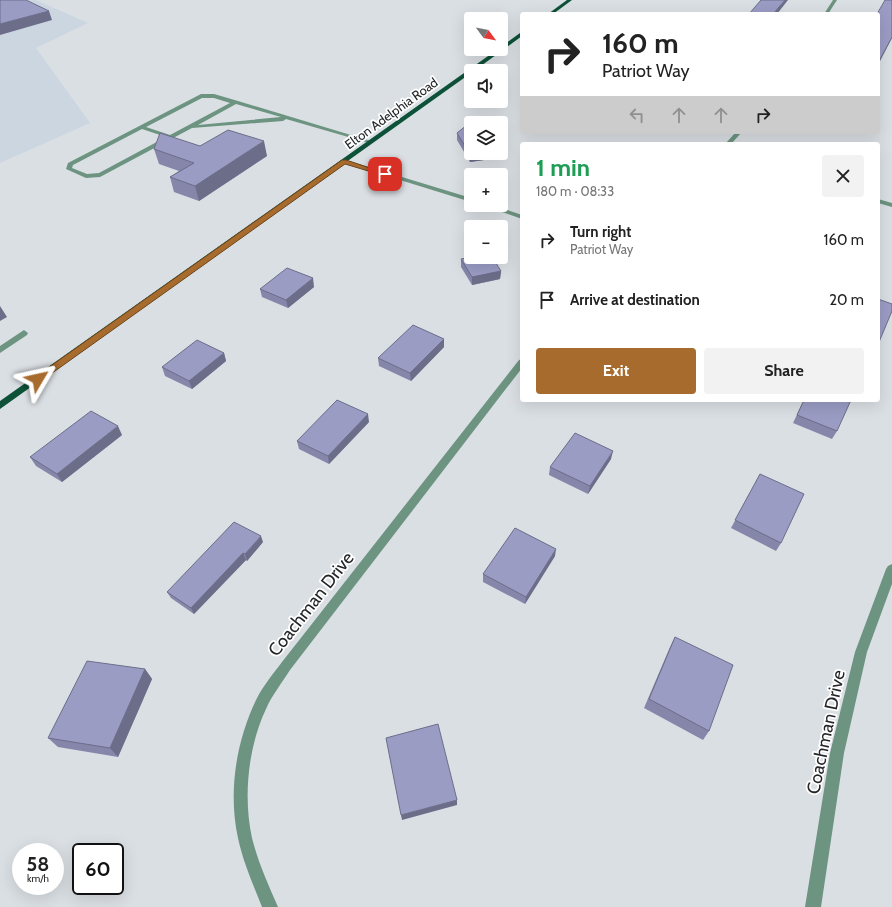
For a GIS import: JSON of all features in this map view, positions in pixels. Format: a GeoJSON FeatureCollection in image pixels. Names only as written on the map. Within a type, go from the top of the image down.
{"type":"FeatureCollection","features":[{"type":"Feature","properties":{"kind":"main road"},"geometry":{"type":"LineString","coordinates":[[553,12],[570,0]]}},
{"type":"Feature","properties":{"kind":"main road","name":"Elton Adelphia Road"},"geometry":{"type":"LineString","coordinates":[[0,406],[520,35]]}},
{"type":"Feature","properties":{"kind":"street"},"geometry":{"type":"LineString","coordinates":[[827,12],[835,0]]}},
{"type":"Feature","properties":{"kind":"street"},"geometry":{"type":"LineString","coordinates":[[236,102],[100,175],[86,176],[69,169],[70,164],[200,96],[214,96],[236,102],[371,142]]}},
{"type":"Feature","properties":{"kind":"street"},"geometry":{"type":"LineString","coordinates":[[190,127],[290,118]]}},
{"type":"Feature","properties":{"kind":"street"},"geometry":{"type":"LineString","coordinates":[[141,127],[171,137]]}},
{"type":"Feature","properties":{"kind":"street"},"geometry":{"type":"LineString","coordinates":[[730,142],[738,134]]}},
{"type":"Feature","properties":{"kind":"street"},"geometry":{"type":"LineString","coordinates":[[344,161],[464,198]]}},
{"type":"Feature","properties":{"kind":"street"},"geometry":{"type":"LineString","coordinates":[[880,202],[892,205]]}},
{"type":"Feature","properties":{"kind":"street"},"geometry":{"type":"LineString","coordinates":[[507,212],[520,216]]}},
{"type":"Feature","properties":{"kind":"street"},"geometry":{"type":"LineString","coordinates":[[0,350],[24,333]]}},
{"type":"Feature","properties":{"kind":"street","name":"Coachman Drive"},"geometry":{"type":"LineString","coordinates":[[270,907],[257,875],[245,837],[242,812],[241,780],[249,738],[261,704],[286,666],[520,365]]}},
{"type":"Feature","properties":{"kind":"street","name":"Coachman Drive"},"geometry":{"type":"LineString","coordinates":[[813,907],[837,753],[861,652],[892,569]]}},
{"type":"Feature","properties":{"kind":"shaded area"},"geometry":{"type":"Polygon","coordinates":[[[0,0],[36,0],[88,23],[36,48],[90,123],[0,163],[0,0]]]}},
{"type":"Feature","properties":{"kind":"building"},"geometry":{"type":"Polygon","coordinates":[[[0,0],[26,0],[49,11],[0,24],[0,0]]]}},
{"type":"Feature","properties":{"kind":"building"},"geometry":{"type":"Polygon","coordinates":[[[761,0],[785,0],[775,12],[751,12],[761,0]]]}},
{"type":"Feature","properties":{"kind":"building"},"geometry":{"type":"Polygon","coordinates":[[[885,0],[892,0],[892,37],[880,59],[880,12],[878,12],[885,0]]]}},
{"type":"Feature","properties":{"kind":"building"},"geometry":{"type":"Polygon","coordinates":[[[464,127],[464,144],[457,133],[464,127]]]}},
{"type":"Feature","properties":{"kind":"building"},"geometry":{"type":"Polygon","coordinates":[[[228,130],[264,141],[195,186],[170,177],[194,163],[154,149],[160,133],[200,146],[228,130]]]}},
{"type":"Feature","properties":{"kind":"building"},"geometry":{"type":"Polygon","coordinates":[[[464,264],[496,264],[501,271],[472,277],[464,264]]]}},
{"type":"Feature","properties":{"kind":"building"},"geometry":{"type":"Polygon","coordinates":[[[287,268],[313,278],[286,300],[260,289],[287,268]]]}},
{"type":"Feature","properties":{"kind":"building"},"geometry":{"type":"Polygon","coordinates":[[[880,300],[892,304],[892,311],[880,340],[880,300]]]}},
{"type":"Feature","properties":{"kind":"building"},"geometry":{"type":"Polygon","coordinates":[[[413,325],[444,339],[410,373],[378,358],[413,325]]]}},
{"type":"Feature","properties":{"kind":"building"},"geometry":{"type":"Polygon","coordinates":[[[197,340],[224,353],[189,381],[162,367],[197,340]]]}},
{"type":"Feature","properties":{"kind":"building"},"geometry":{"type":"Polygon","coordinates":[[[337,400],[368,414],[328,456],[297,441],[337,400]]]}},
{"type":"Feature","properties":{"kind":"building"},"geometry":{"type":"Polygon","coordinates":[[[803,402],[850,402],[837,431],[797,415],[803,402]]]}},
{"type":"Feature","properties":{"kind":"building"},"geometry":{"type":"Polygon","coordinates":[[[91,411],[118,426],[57,474],[30,457],[91,411]]]}},
{"type":"Feature","properties":{"kind":"building"},"geometry":{"type":"Polygon","coordinates":[[[575,433],[613,451],[590,486],[550,467],[575,433]]]}},
{"type":"Feature","properties":{"kind":"building"},"geometry":{"type":"Polygon","coordinates":[[[760,474],[804,494],[781,543],[735,520],[760,474]]]}},
{"type":"Feature","properties":{"kind":"building"},"geometry":{"type":"Polygon","coordinates":[[[234,522],[261,536],[191,608],[167,592],[234,522]]]}},
{"type":"Feature","properties":{"kind":"building"},"geometry":{"type":"Polygon","coordinates":[[[515,528],[556,549],[526,597],[483,574],[515,528]]]}},
{"type":"Feature","properties":{"kind":"building"},"geometry":{"type":"Polygon","coordinates":[[[675,637],[733,665],[709,731],[649,699],[675,637]]]}},
{"type":"Feature","properties":{"kind":"building"},"geometry":{"type":"Polygon","coordinates":[[[87,661],[145,669],[110,748],[48,738],[87,661]]]}},
{"type":"Feature","properties":{"kind":"building"},"geometry":{"type":"Polygon","coordinates":[[[438,724],[457,800],[401,815],[386,738],[438,724]]]}},
{"type":"Feature","properties":{"kind":"route"},"geometry":{"type":"LineString","coordinates":[[38,379],[344,161],[385,174]]}}]}
